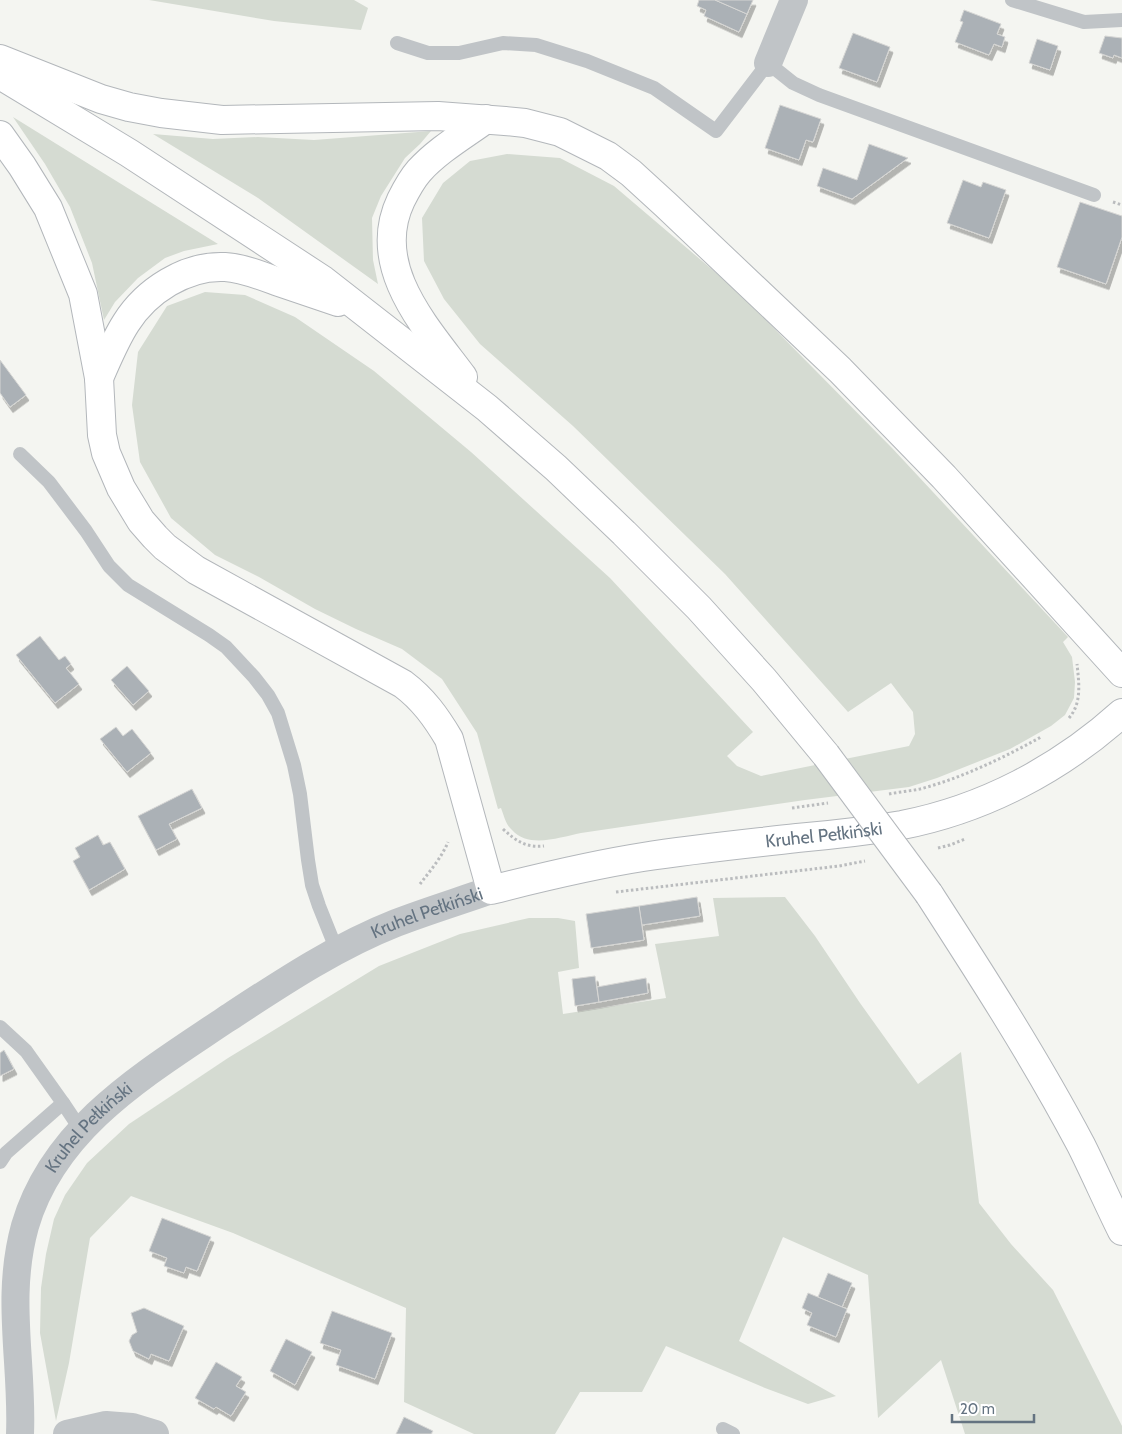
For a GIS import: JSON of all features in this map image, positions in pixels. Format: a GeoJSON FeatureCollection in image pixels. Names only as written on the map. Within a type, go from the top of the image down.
{"type":"FeatureCollection","features":[{"type":"Feature","properties":{"kind":"main road"},"geometry":{"type":"LineString","coordinates":[[0,59],[101,99],[129,107],[178,115],[222,120],[404,116],[486,119],[525,123],[560,132],[608,156],[631,173],[847,377],[944,477],[1122,673]]}},
{"type":"Feature","properties":{"kind":"main road"},"geometry":{"type":"LineString","coordinates":[[0,75],[129,153],[323,280],[364,311],[487,408],[556,468],[699,608],[764,680],[826,755],[928,894],[991,989],[1029,1052],[1081,1146],[1122,1231]]}},
{"type":"Feature","properties":{"kind":"main road"},"geometry":{"type":"LineString","coordinates":[[486,119],[436,155],[418,172],[408,186],[398,206],[392,235],[395,271],[407,297],[427,330],[487,408]]}},
{"type":"Feature","properties":{"kind":"main road"},"geometry":{"type":"LineString","coordinates":[[0,135],[48,208],[80,285],[98,378],[102,435],[106,453],[121,488],[142,521],[165,547],[196,570],[403,684],[425,703],[448,739],[491,890]]}},
{"type":"Feature","properties":{"kind":"main road"},"geometry":{"type":"LineString","coordinates":[[98,378],[126,322],[150,295],[164,284],[178,277],[202,270],[224,267],[244,270],[364,311]]}},
{"type":"Feature","properties":{"kind":"main road","name":"Kruhel Pełkiński"},"geometry":{"type":"LineString","coordinates":[[491,890],[583,867],[643,857],[740,844],[861,832],[927,818],[976,803],[1044,771],[1085,744],[1122,713]]}},
{"type":"Feature","properties":{"kind":"street"},"geometry":{"type":"LineString","coordinates":[[768,63],[794,0]]}},
{"type":"Feature","properties":{"kind":"street","name":"Kruhel Pełkiński"},"geometry":{"type":"LineString","coordinates":[[20,1434],[8,1320],[15,1291],[20,1248],[32,1204],[42,1182],[53,1164],[80,1130],[117,1096],[151,1070],[271,990],[337,951],[396,923],[491,890]]}},
{"type":"Feature","properties":{"kind":"street"},"geometry":{"type":"LineString","coordinates":[[67,1434],[106,1425],[132,1427],[155,1434]]}},
{"type":"Feature","properties":{"kind":"lane"},"geometry":{"type":"LineString","coordinates":[[1012,0],[1084,22],[1122,20]]}},
{"type":"Feature","properties":{"kind":"lane"},"geometry":{"type":"LineString","coordinates":[[397,43],[428,53],[459,53],[503,43],[536,45],[587,61],[654,88],[716,131],[768,63],[793,82],[819,95],[1094,195]]}},
{"type":"Feature","properties":{"kind":"lane"},"geometry":{"type":"LineString","coordinates":[[20,454],[49,482],[110,566],[128,585],[226,647],[268,695],[278,713],[294,765],[300,794],[312,885],[337,951]]}},
{"type":"Feature","properties":{"kind":"lane"},"geometry":{"type":"LineString","coordinates":[[0,1027],[26,1051],[80,1130]]}},
{"type":"Feature","properties":{"kind":"lane"},"geometry":{"type":"LineString","coordinates":[[0,1162],[6,1153],[62,1103]]}},
{"type":"Feature","properties":{"kind":"path"},"geometry":{"type":"LineString","coordinates":[[414,891],[431,871],[445,849],[450,836]]}},
{"type":"Feature","properties":{"kind":"path"},"geometry":{"type":"LineString","coordinates":[[931,849],[950,845],[967,838]]}},
{"type":"Feature","properties":{"kind":"path"},"geometry":{"type":"LineString","coordinates":[[608,893],[839,866],[867,860]]}},
{"type":"Feature","properties":{"kind":"shaded area"},"geometry":{"type":"Polygon","coordinates":[[[149,0],[354,0],[368,8],[361,30],[274,21],[149,0]]]}},
{"type":"Feature","properties":{"kind":"shaded area"},"geometry":{"type":"Polygon","coordinates":[[[13,117],[218,244],[184,251],[165,258],[138,278],[115,302],[104,320],[92,263],[70,207],[45,164],[13,117]]]}},
{"type":"Feature","properties":{"kind":"shaded area"},"geometry":{"type":"Polygon","coordinates":[[[431,131],[405,158],[381,196],[372,218],[373,260],[378,284],[258,198],[153,134],[213,139],[258,137],[314,140],[431,131]]]}},
{"type":"Feature","properties":{"kind":"shaded area"},"geometry":{"type":"Polygon","coordinates":[[[507,154],[560,158],[614,186],[735,289],[892,448],[1068,637],[1063,642],[1072,657],[1075,682],[1074,698],[1065,715],[1051,726],[1010,749],[909,787],[805,800],[581,833],[554,839],[527,839],[519,836],[510,828],[501,808],[498,809],[477,733],[442,679],[402,649],[315,609],[259,577],[215,555],[171,518],[140,462],[132,405],[138,352],[167,306],[205,292],[245,295],[295,317],[374,371],[471,452],[610,578],[753,732],[727,756],[737,766],[761,776],[909,746],[915,734],[913,712],[891,683],[848,712],[725,574],[573,426],[480,344],[444,299],[424,261],[422,218],[443,183],[470,161],[507,154]]]}},
{"type":"Feature","properties":{"kind":"shaded area"},"geometry":{"type":"Polygon","coordinates":[[[785,897],[815,936],[918,1084],[961,1052],[979,1203],[1011,1244],[1053,1290],[1122,1426],[1122,1434],[965,1434],[941,1360],[878,1418],[868,1275],[783,1237],[739,1341],[836,1396],[808,1404],[666,1346],[642,1392],[580,1392],[555,1434],[474,1434],[404,1402],[406,1308],[233,1233],[131,1196],[90,1238],[69,1363],[56,1421],[40,1333],[41,1288],[54,1219],[65,1195],[87,1163],[129,1124],[228,1058],[379,966],[460,934],[529,918],[558,918],[575,921],[579,968],[558,972],[563,1014],[666,998],[655,944],[719,936],[713,898],[785,897]]]}},
{"type":"Feature","properties":{"kind":"building"},"geometry":{"type":"Polygon","coordinates":[[[699,0],[715,0],[747,14],[739,32],[704,16],[706,10],[697,6],[699,0]]]}},
{"type":"Feature","properties":{"kind":"building"},"geometry":{"type":"Polygon","coordinates":[[[715,0],[753,0],[747,14],[715,0]]]}},
{"type":"Feature","properties":{"kind":"building"},"geometry":{"type":"Polygon","coordinates":[[[964,10],[1001,24],[997,34],[1005,37],[1002,47],[994,44],[989,55],[955,42],[963,22],[960,21],[964,10]]]}},
{"type":"Feature","properties":{"kind":"building"},"geometry":{"type":"Polygon","coordinates":[[[853,33],[890,47],[877,82],[839,68],[853,33]]]}},
{"type":"Feature","properties":{"kind":"building"},"geometry":{"type":"Polygon","coordinates":[[[1105,36],[1122,38],[1122,58],[1114,55],[1113,58],[1099,53],[1105,36]]]}},
{"type":"Feature","properties":{"kind":"building"},"geometry":{"type":"Polygon","coordinates":[[[1037,39],[1058,46],[1050,70],[1029,63],[1037,39]]]}},
{"type":"Feature","properties":{"kind":"building"},"geometry":{"type":"Polygon","coordinates":[[[780,105],[821,119],[813,142],[806,140],[799,160],[765,148],[780,105]]]}},
{"type":"Feature","properties":{"kind":"building"},"geometry":{"type":"Polygon","coordinates":[[[869,144],[908,158],[852,199],[817,186],[823,168],[857,180],[869,144]]]}},
{"type":"Feature","properties":{"kind":"building"},"geometry":{"type":"Polygon","coordinates":[[[963,180],[981,187],[983,182],[1006,190],[989,238],[947,223],[963,180]]]}},
{"type":"Feature","properties":{"kind":"building"},"geometry":{"type":"Polygon","coordinates":[[[1080,202],[1122,216],[1122,237],[1106,284],[1057,267],[1080,202]]]}},
{"type":"Feature","properties":{"kind":"building"},"geometry":{"type":"Polygon","coordinates":[[[0,360],[26,395],[10,407],[0,393],[0,360]]]}},
{"type":"Feature","properties":{"kind":"building"},"geometry":{"type":"Polygon","coordinates":[[[40,636],[59,660],[65,656],[71,664],[66,668],[79,684],[55,703],[16,655],[40,636]]]}},
{"type":"Feature","properties":{"kind":"building"},"geometry":{"type":"Polygon","coordinates":[[[127,666],[149,691],[133,705],[111,680],[127,666]]]}},
{"type":"Feature","properties":{"kind":"building"},"geometry":{"type":"Polygon","coordinates":[[[116,727],[123,736],[132,729],[151,753],[127,772],[100,739],[116,727]]]}},
{"type":"Feature","properties":{"kind":"building"},"geometry":{"type":"Polygon","coordinates":[[[192,789],[202,808],[169,824],[177,839],[156,850],[138,816],[192,789]]]}},
{"type":"Feature","properties":{"kind":"building"},"geometry":{"type":"Polygon","coordinates":[[[98,835],[103,845],[110,842],[125,869],[89,890],[73,861],[80,857],[75,848],[98,835]]]}},
{"type":"Feature","properties":{"kind":"building"},"geometry":{"type":"Polygon","coordinates":[[[697,897],[700,916],[642,925],[639,906],[697,897]]]}},
{"type":"Feature","properties":{"kind":"building"},"geometry":{"type":"Polygon","coordinates":[[[639,906],[644,940],[591,948],[586,914],[639,906]]]}},
{"type":"Feature","properties":{"kind":"building"},"geometry":{"type":"Polygon","coordinates":[[[595,976],[599,1002],[575,1006],[572,979],[595,976]]]}},
{"type":"Feature","properties":{"kind":"building"},"geometry":{"type":"Polygon","coordinates":[[[646,978],[648,993],[599,1002],[597,987],[646,978]]]}},
{"type":"Feature","properties":{"kind":"building"},"geometry":{"type":"Polygon","coordinates":[[[4,1050],[14,1069],[0,1076],[0,1053],[4,1050]]]}},
{"type":"Feature","properties":{"kind":"building"},"geometry":{"type":"Polygon","coordinates":[[[162,1218],[211,1237],[197,1271],[186,1267],[184,1273],[164,1266],[167,1258],[149,1251],[162,1218]]]}},
{"type":"Feature","properties":{"kind":"building"},"geometry":{"type":"Polygon","coordinates":[[[828,1273],[852,1283],[842,1307],[818,1297],[828,1273]]]}},
{"type":"Feature","properties":{"kind":"building"},"geometry":{"type":"Polygon","coordinates":[[[808,1293],[847,1309],[836,1337],[807,1325],[812,1313],[802,1308],[808,1293]]]}},
{"type":"Feature","properties":{"kind":"building"},"geometry":{"type":"Polygon","coordinates":[[[144,1308],[184,1326],[169,1361],[151,1354],[149,1359],[133,1351],[129,1341],[132,1335],[137,1332],[131,1313],[144,1308]]]}},
{"type":"Feature","properties":{"kind":"building"},"geometry":{"type":"Polygon","coordinates":[[[332,1311],[392,1333],[375,1379],[336,1365],[341,1350],[320,1343],[332,1311]]]}},
{"type":"Feature","properties":{"kind":"building"},"geometry":{"type":"Polygon","coordinates":[[[286,1339],[312,1352],[295,1385],[270,1371],[286,1339]]]}},
{"type":"Feature","properties":{"kind":"building"},"geometry":{"type":"Polygon","coordinates":[[[216,1362],[242,1377],[236,1386],[246,1392],[231,1416],[195,1398],[216,1362]]]}},
{"type":"Feature","properties":{"kind":"building"},"geometry":{"type":"Polygon","coordinates":[[[404,1417],[433,1431],[431,1434],[396,1434],[404,1417]]]}}]}
